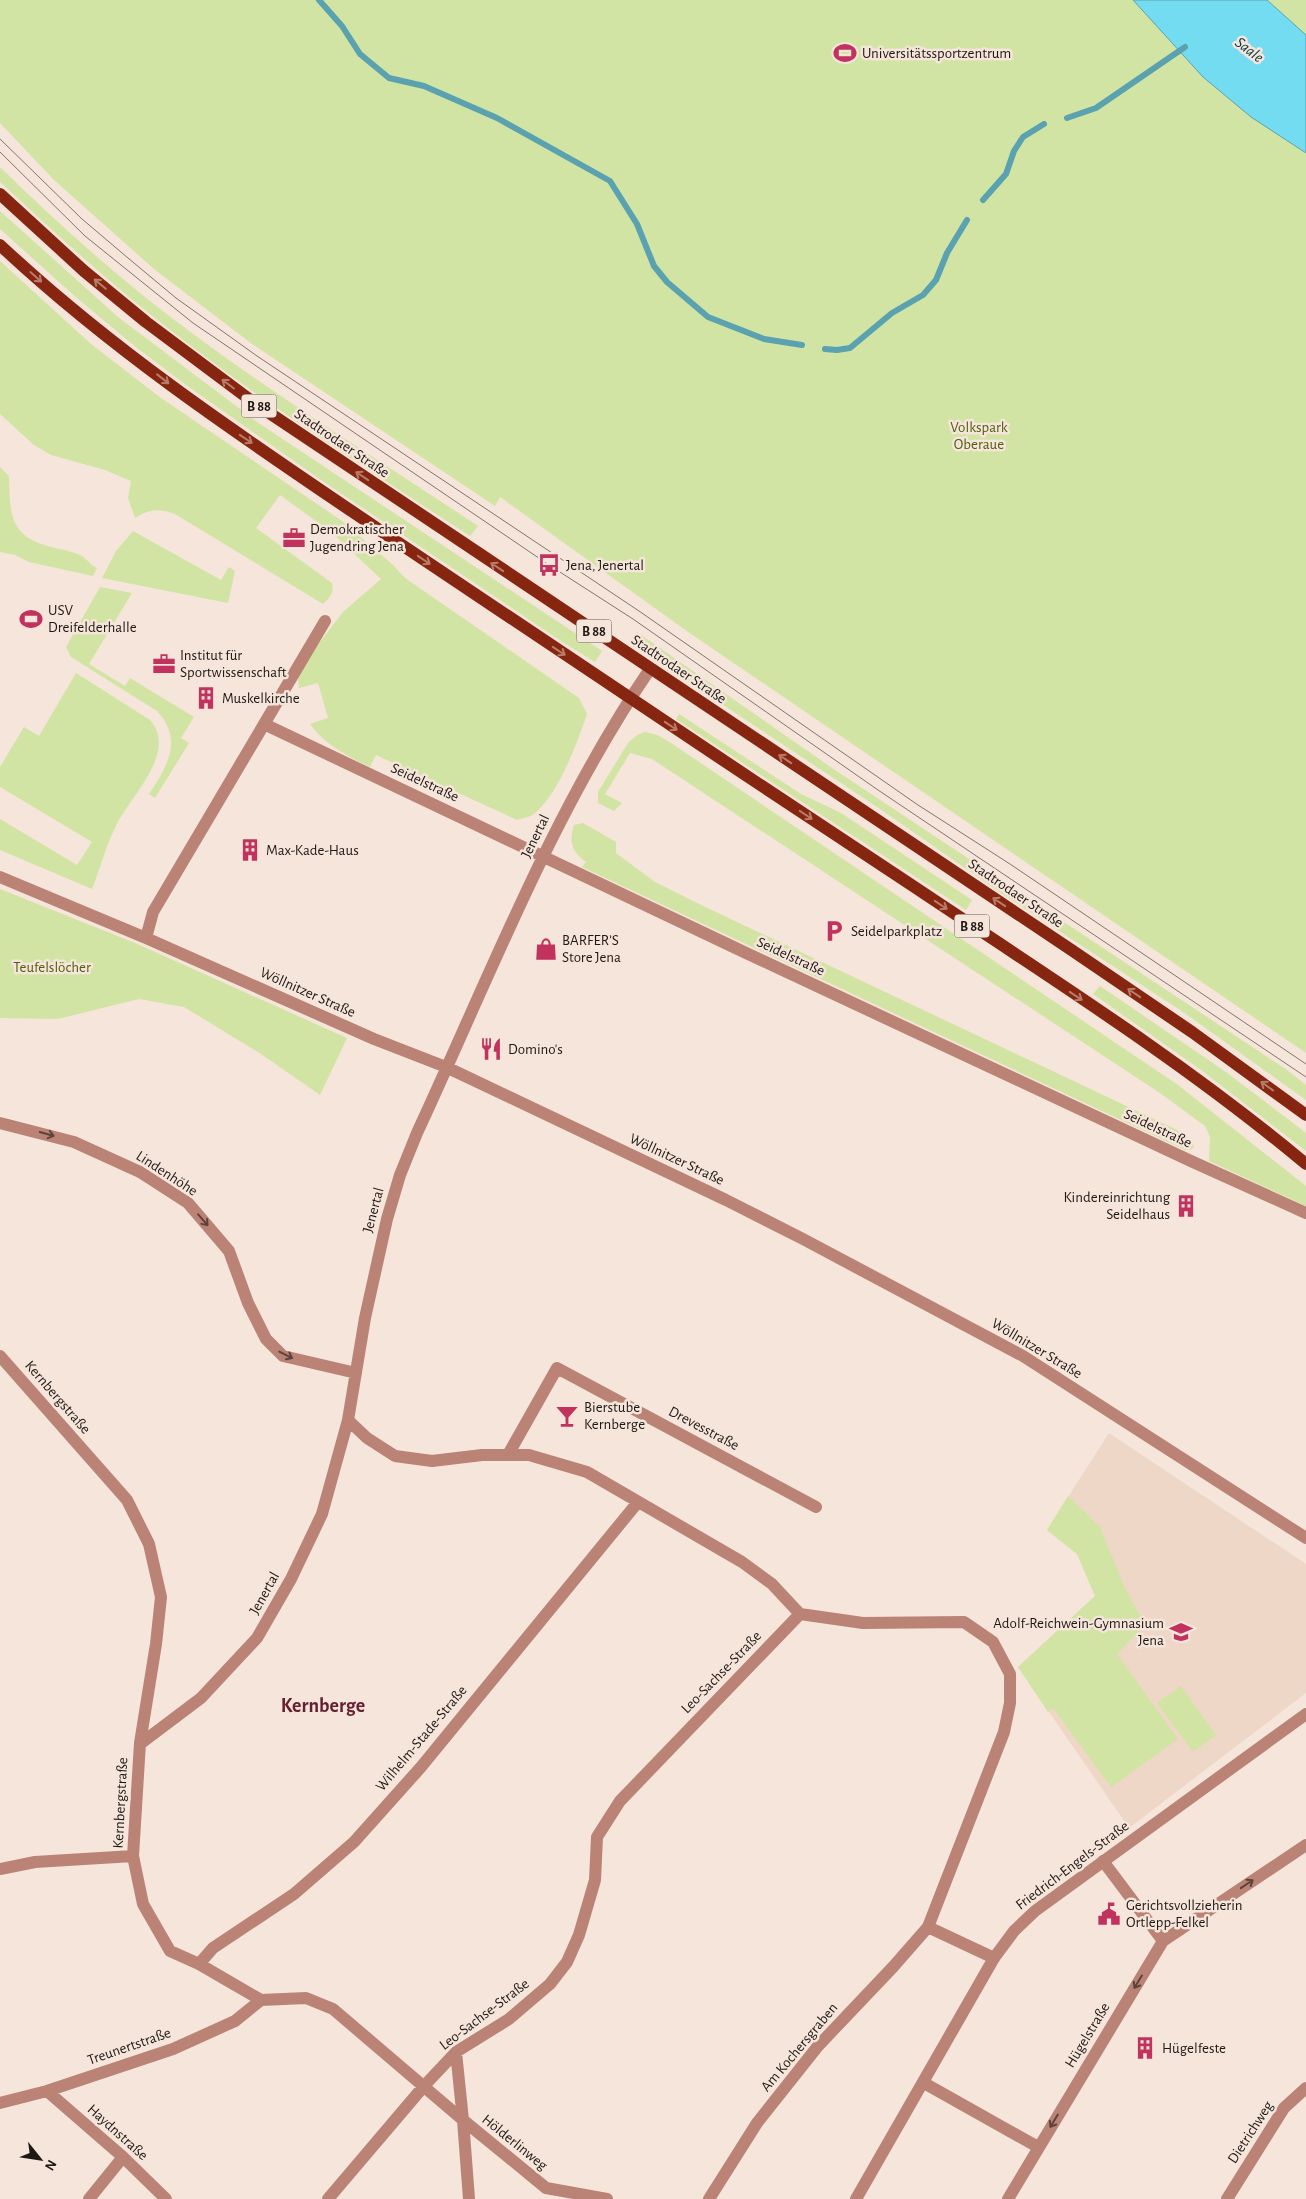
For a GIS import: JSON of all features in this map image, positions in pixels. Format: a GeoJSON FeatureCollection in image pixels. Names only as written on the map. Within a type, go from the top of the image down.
{"type":"FeatureCollection","features":[{"type":"Feature","properties":{"kind":"main road","name":"Stadtrodaer Straße"},"geometry":{"type":"LineString","coordinates":[[0,194],[84,271],[146,322],[253,402],[1192,1032],[1306,1115]]}},
{"type":"Feature","properties":{"kind":"main road","name":"B 88"},"geometry":{"type":"LineString","coordinates":[[0,244],[58,297],[191,401],[630,699],[1173,1062],[1306,1164]]}},
{"type":"Feature","properties":{"kind":"street"},"geometry":{"type":"LineString","coordinates":[[146,938],[154,912],[325,621]]}},
{"type":"Feature","properties":{"kind":"street","name":"Jenertal"},"geometry":{"type":"LineString","coordinates":[[140,1744],[201,1698],[257,1638],[291,1579],[322,1514],[348,1420],[365,1318],[387,1219],[400,1175],[543,856],[579,785],[650,669]]}},
{"type":"Feature","properties":{"kind":"street","name":"Seidelstraße"},"geometry":{"type":"LineString","coordinates":[[264,724],[735,948],[1306,1213]]}},
{"type":"Feature","properties":{"kind":"street","name":"Wöllnitzer Straße"},"geometry":{"type":"LineString","coordinates":[[0,877],[146,938],[374,1039],[447,1068],[735,1205],[883,1280],[1023,1356],[1306,1538]]}},
{"type":"Feature","properties":{"kind":"street","name":"Lindenhöhe"},"geometry":{"type":"LineString","coordinates":[[0,1123],[74,1142],[140,1172],[188,1203],[230,1251],[248,1303],[266,1339],[283,1356],[356,1373]]}},
{"type":"Feature","properties":{"kind":"street","name":"Kernbergstraße"},"geometry":{"type":"LineString","coordinates":[[0,1356],[127,1500],[149,1544],[161,1597],[156,1644],[140,1744],[133,1856],[143,1904],[170,1951],[199,1964],[261,2000]]}},
{"type":"Feature","properties":{"kind":"street","name":"Drevesstraße"},"geometry":{"type":"LineString","coordinates":[[509,1453],[557,1368],[816,1507]]}},
{"type":"Feature","properties":{"kind":"street"},"geometry":{"type":"LineString","coordinates":[[348,1420],[367,1438],[395,1456],[432,1461],[509,1453],[529,1454],[586,1472],[742,1562],[772,1584],[800,1614],[863,1623],[964,1622],[993,1642],[1010,1674],[1010,1703],[1004,1732],[928,1927],[994,1958]]}},
{"type":"Feature","properties":{"kind":"street","name":"Wilhelm-Stade-Straße"},"geometry":{"type":"LineString","coordinates":[[199,1964],[213,1948],[264,1916],[294,1894],[354,1842],[421,1767],[638,1502]]}},
{"type":"Feature","properties":{"kind":"street","name":"Leo-Sachse-Straße"},"geometry":{"type":"LineString","coordinates":[[328,2199],[424,2086],[456,2052],[509,2019],[550,1984],[567,1962],[579,1935],[595,1880],[597,1837],[620,1801],[800,1614]]}},
{"type":"Feature","properties":{"kind":"street","name":"Friedrich-Engels-Straße"},"geometry":{"type":"LineString","coordinates":[[856,2199],[994,1958],[1014,1931],[1035,1911],[1306,1714]]}},
{"type":"Feature","properties":{"kind":"street","name":"Hügelstraße"},"geometry":{"type":"LineString","coordinates":[[1008,2199],[1163,1941],[1306,1845]]}},
{"type":"Feature","properties":{"kind":"street"},"geometry":{"type":"LineString","coordinates":[[0,1869],[35,1862],[133,1856]]}},
{"type":"Feature","properties":{"kind":"street"},"geometry":{"type":"LineString","coordinates":[[1103,1861],[1163,1941]]}},
{"type":"Feature","properties":{"kind":"street","name":"Am Kochersgraben"},"geometry":{"type":"LineString","coordinates":[[709,2199],[757,2123],[818,2046],[928,1927]]}},
{"type":"Feature","properties":{"kind":"street"},"geometry":{"type":"LineString","coordinates":[[261,2000],[306,1998],[333,2009],[462,2120]]}},
{"type":"Feature","properties":{"kind":"street","name":"Treunertstraße"},"geometry":{"type":"LineString","coordinates":[[0,2103],[47,2091],[174,2049],[235,2021],[261,2000]]}},
{"type":"Feature","properties":{"kind":"street"},"geometry":{"type":"LineString","coordinates":[[456,2052],[469,2199]]}},
{"type":"Feature","properties":{"kind":"street"},"geometry":{"type":"LineString","coordinates":[[924,2082],[1038,2147]]}},
{"type":"Feature","properties":{"kind":"street","name":"Dietrichweg"},"geometry":{"type":"LineString","coordinates":[[1228,2199],[1284,2108],[1306,2088]]}},
{"type":"Feature","properties":{"kind":"street","name":"Haydnstraße"},"geometry":{"type":"LineString","coordinates":[[47,2091],[123,2157],[166,2199]]}},
{"type":"Feature","properties":{"kind":"street","name":"Hölderlinweg"},"geometry":{"type":"LineString","coordinates":[[462,2120],[546,2188],[607,2199]]}},
{"type":"Feature","properties":{"kind":"street"},"geometry":{"type":"LineString","coordinates":[[89,2199],[123,2157]]}},
{"type":"Feature","properties":{"kind":"shaded area","name":"Adolf-Reichwein-Gymnasium Jena"},"geometry":{"type":"Polygon","coordinates":[[[1109,1433],[1306,1564],[1306,1693],[1129,1828],[1018,1667],[1095,1596],[1077,1554],[1047,1530],[1109,1433]]]}},
{"type":"Feature","properties":{"kind":"green space","name":"Volkspark Oberaue"},"geometry":{"type":"Polygon","coordinates":[[[0,0],[1133,0],[1203,77],[1251,117],[1306,153],[1306,1053],[691,634],[500,497],[495,506],[252,344],[154,269],[54,180],[0,123],[0,0]]]}},
{"type":"Feature","properties":{"kind":"green space"},"geometry":{"type":"Polygon","coordinates":[[[1267,0],[1306,0],[1306,35],[1302,34],[1267,0]]]}},
{"type":"Feature","properties":{"kind":"green space"},"geometry":{"type":"Polygon","coordinates":[[[0,167],[99,259],[177,322],[271,390],[478,526],[470,536],[307,429],[188,344],[74,250],[0,182],[0,167]]]}},
{"type":"Feature","properties":{"kind":"green space"},"geometry":{"type":"Polygon","coordinates":[[[0,211],[118,317],[260,424],[602,651],[595,662],[321,480],[186,385],[137,348],[78,299],[0,229],[0,211]]]}},
{"type":"Feature","properties":{"kind":"green space"},"geometry":{"type":"Polygon","coordinates":[[[0,261],[91,344],[161,398],[342,521],[393,565],[405,578],[579,698],[587,714],[578,739],[559,781],[544,804],[535,813],[517,820],[376,755],[370,767],[330,744],[310,724],[328,718],[318,683],[299,688],[298,676],[310,655],[343,612],[381,579],[331,532],[280,495],[256,528],[332,583],[331,595],[323,604],[175,514],[154,510],[135,518],[128,498],[131,481],[105,470],[51,455],[34,445],[0,414],[0,261]]]}},
{"type":"Feature","properties":{"kind":"green space"},"geometry":{"type":"Polygon","coordinates":[[[0,467],[9,476],[12,513],[20,530],[27,537],[37,542],[82,556],[97,568],[93,576],[29,562],[15,555],[0,552],[0,467]]]}},
{"type":"Feature","properties":{"kind":"green space"},"geometry":{"type":"Polygon","coordinates":[[[133,531],[221,580],[229,567],[235,571],[228,603],[102,578],[116,551],[133,531]]]}},
{"type":"Feature","properties":{"kind":"green space"},"geometry":{"type":"Polygon","coordinates":[[[100,587],[132,593],[89,664],[125,686],[130,678],[194,717],[181,738],[189,743],[155,798],[149,794],[162,774],[170,753],[170,732],[165,722],[157,711],[71,657],[66,647],[100,587]]]}},
{"type":"Feature","properties":{"kind":"green space"},"geometry":{"type":"Polygon","coordinates":[[[637,632],[832,768],[1287,1070],[1306,1085],[1306,1100],[1186,1014],[1001,893],[880,809],[630,643],[637,632]]]}},
{"type":"Feature","properties":{"kind":"green space"},"geometry":{"type":"Polygon","coordinates":[[[76,673],[150,720],[157,733],[159,747],[148,775],[121,816],[111,836],[92,889],[0,850],[0,819],[77,865],[92,842],[0,787],[0,767],[24,727],[39,736],[76,673]]]}},
{"type":"Feature","properties":{"kind":"green space"},"geometry":{"type":"Polygon","coordinates":[[[679,714],[801,794],[841,813],[972,900],[966,910],[676,719],[679,714]]]}},
{"type":"Feature","properties":{"kind":"green space"},"geometry":{"type":"Polygon","coordinates":[[[645,732],[657,735],[671,743],[1178,1085],[1306,1186],[1306,1206],[1209,1161],[1210,1137],[1205,1126],[1160,1093],[652,759],[630,753],[605,794],[622,803],[614,811],[598,803],[598,792],[628,743],[637,735],[645,732]]]}},
{"type":"Feature","properties":{"kind":"green space"},"geometry":{"type":"Polygon","coordinates":[[[583,823],[616,842],[616,853],[655,882],[1175,1129],[1191,1139],[1194,1147],[1190,1150],[1185,1150],[582,867],[586,862],[574,850],[572,836],[574,825],[583,823]]]}},
{"type":"Feature","properties":{"kind":"green space","name":"Teufelslöcher"},"geometry":{"type":"Polygon","coordinates":[[[0,889],[135,943],[347,1038],[320,1095],[261,1054],[184,1007],[139,999],[58,1019],[0,1018],[0,889]]]}},
{"type":"Feature","properties":{"kind":"green space"},"geometry":{"type":"Polygon","coordinates":[[[1100,986],[1226,1072],[1306,1133],[1306,1151],[1201,1070],[1093,994],[1100,986]]]}},
{"type":"Feature","properties":{"kind":"green space"},"geometry":{"type":"Polygon","coordinates":[[[1068,1496],[1100,1527],[1124,1586],[1145,1625],[1117,1654],[1178,1739],[1111,1787],[1053,1708],[1048,1712],[1018,1667],[1095,1596],[1077,1554],[1047,1530],[1068,1496]]]}},
{"type":"Feature","properties":{"kind":"green space"},"geometry":{"type":"Polygon","coordinates":[[[1181,1686],[1216,1735],[1193,1752],[1157,1703],[1181,1686]]]}},
{"type":"Feature","properties":{"kind":"water","name":"Saale"},"geometry":{"type":"Polygon","coordinates":[[[1133,0],[1267,0],[1306,35],[1306,153],[1251,117],[1203,77],[1133,0]]]}},
{"type":"Feature","properties":{"kind":"waterway"},"geometry":{"type":"LineString","coordinates":[[319,0],[342,26],[360,54],[389,78],[424,86],[497,118],[610,181],[637,224],[654,266],[667,282],[708,317],[764,339],[802,345]]}},
{"type":"Feature","properties":{"kind":"waterway"},"geometry":{"type":"LineString","coordinates":[[1067,118],[1096,108],[1185,47]]}},
{"type":"Feature","properties":{"kind":"waterway"},"geometry":{"type":"LineString","coordinates":[[983,200],[1006,174],[1014,151],[1023,137],[1044,124]]}},
{"type":"Feature","properties":{"kind":"waterway"},"geometry":{"type":"LineString","coordinates":[[825,349],[850,348],[892,313],[923,295],[936,280],[947,253],[967,220]]}},
{"type":"Feature","properties":{"kind":"tram line"},"geometry":{"type":"LineString","coordinates":[[0,139],[82,219],[128,258],[176,298],[257,356],[639,611],[918,805],[1010,864],[1306,1064]]}},
{"type":"Feature","properties":{"kind":"tram line"},"geometry":{"type":"LineString","coordinates":[[0,152],[85,236],[193,323],[549,565],[633,619],[878,790],[1306,1077]]}},
{"type":"Feature","properties":{"kind":"place","name":"Universitätssportzentrum"},"geometry":{"type":"Point","coordinates":[845,53]}},
{"type":"Feature","properties":{"kind":"place","name":"Demokratischer Jugendring Jena"},"geometry":{"type":"Point","coordinates":[294,538]}},
{"type":"Feature","properties":{"kind":"place","name":"Jena, Jenertal"},"geometry":{"type":"Point","coordinates":[549,565]}},
{"type":"Feature","properties":{"kind":"place","name":"USV Dreifelderhalle"},"geometry":{"type":"Point","coordinates":[31,619]}},
{"type":"Feature","properties":{"kind":"place","name":"Institut für Sportwissenschaft"},"geometry":{"type":"Point","coordinates":[164,664]}},
{"type":"Feature","properties":{"kind":"place","name":"Muskelkirche"},"geometry":{"type":"Point","coordinates":[206,698]}},
{"type":"Feature","properties":{"kind":"place","name":"Max-Kade-Haus"},"geometry":{"type":"Point","coordinates":[250,850]}},
{"type":"Feature","properties":{"kind":"place","name":"Seidelparkplatz"},"geometry":{"type":"Point","coordinates":[834,931]}},
{"type":"Feature","properties":{"kind":"place","name":"BARFER’S Store Jena"},"geometry":{"type":"Point","coordinates":[546,949]}},
{"type":"Feature","properties":{"kind":"place","name":"Domino's"},"geometry":{"type":"Point","coordinates":[491,1049]}},
{"type":"Feature","properties":{"kind":"place","name":"Kindereinrichtung Seidelhaus"},"geometry":{"type":"Point","coordinates":[1186,1206]}},
{"type":"Feature","properties":{"kind":"place","name":"Bierstube Kernberge"},"geometry":{"type":"Point","coordinates":[567,1416]}},
{"type":"Feature","properties":{"kind":"place","name":"Adolf-Reichwein-Gymnasium Jena"},"geometry":{"type":"Point","coordinates":[1181,1632]}},
{"type":"Feature","properties":{"kind":"place","name":"Gerichtsvollzieherin Ortlepp-Felkel"},"geometry":{"type":"Point","coordinates":[1109,1914]}},
{"type":"Feature","properties":{"kind":"place","name":"Hügelfeste"},"geometry":{"type":"Point","coordinates":[1145,2048]}},
{"type":"Feature","properties":{"kind":"district","name":"Kernberge"},"geometry":{"type":"Point","coordinates":[323,1705]}}]}
